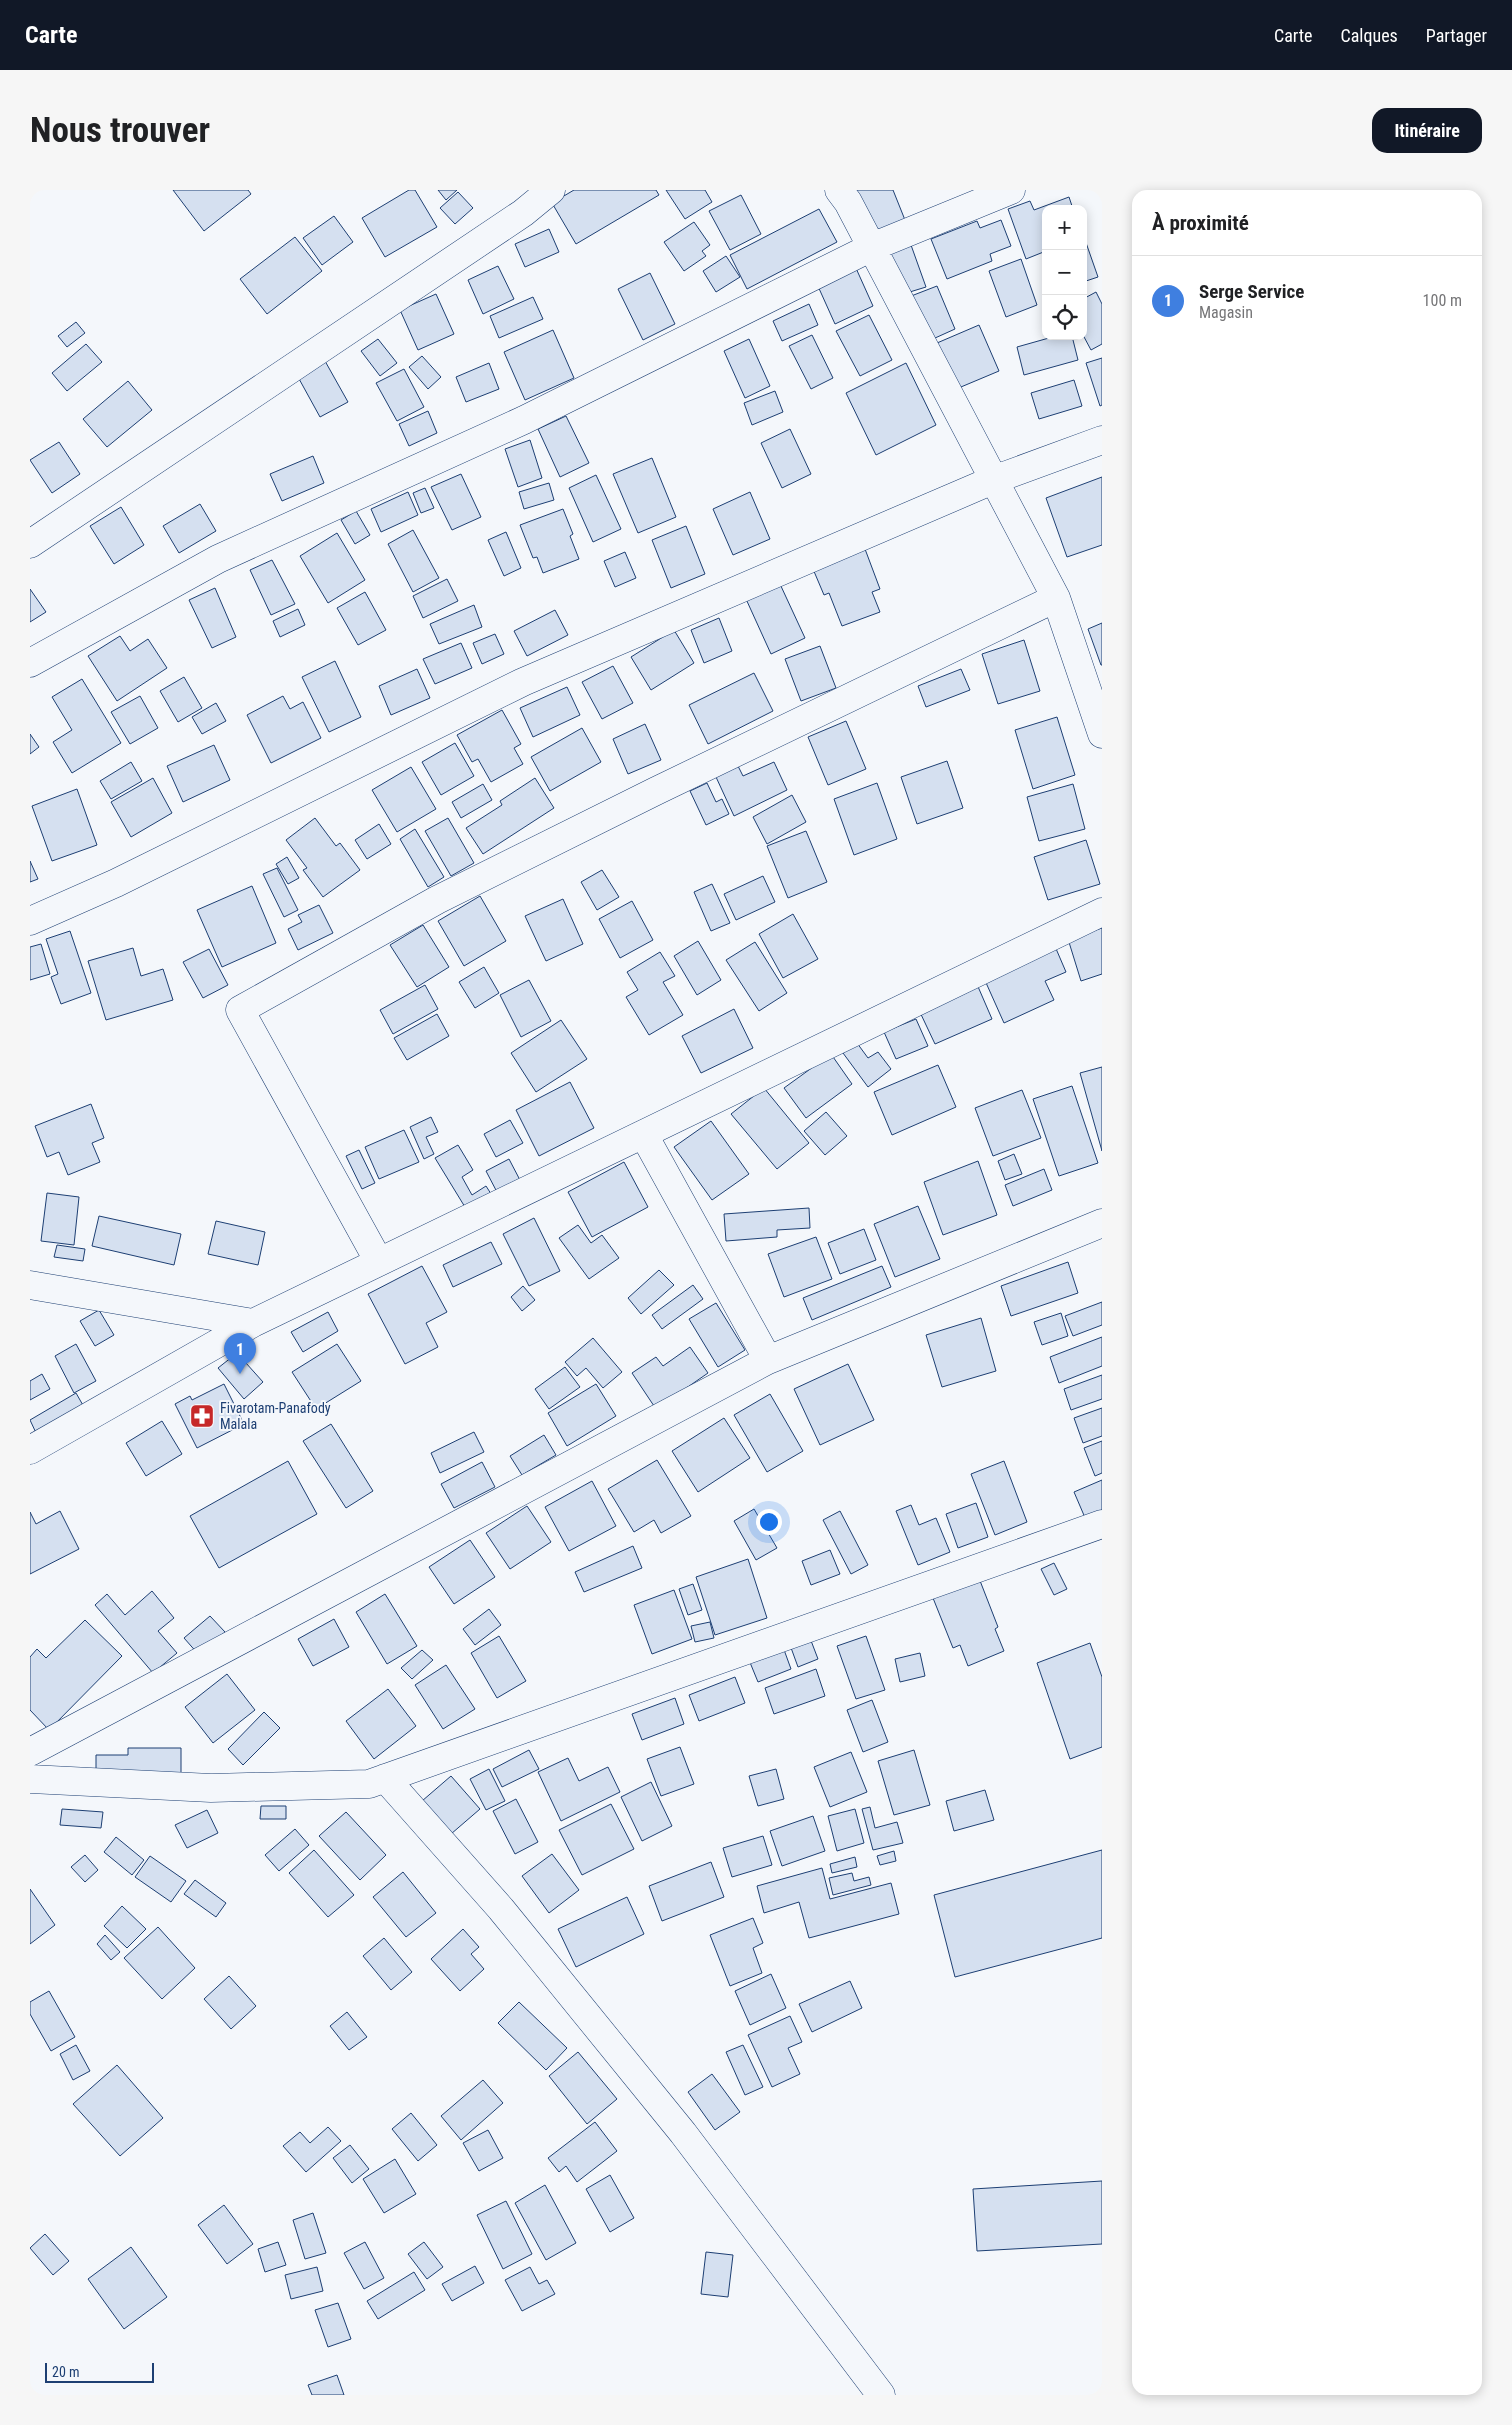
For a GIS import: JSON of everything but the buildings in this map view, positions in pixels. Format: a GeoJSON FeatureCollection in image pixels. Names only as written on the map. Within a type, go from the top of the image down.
{"type":"FeatureCollection","features":[{"type":"Feature","properties":{"kind":"street"},"geometry":{"type":"LineString","coordinates":[[30,544],[515,218],[551,190]]}},
{"type":"Feature","properties":{"kind":"street"},"geometry":{"type":"LineString","coordinates":[[839,190],[848,202],[872,247],[1056,598],[1102,734]]}},
{"type":"Feature","properties":{"kind":"street"},"geometry":{"type":"LineString","coordinates":[[30,662],[218,559],[524,420],[872,247],[1011,190]]}},
{"type":"Feature","properties":{"kind":"street"},"geometry":{"type":"LineString","coordinates":[[30,921],[116,883],[523,682],[994,480],[1102,440]]}},
{"type":"Feature","properties":{"kind":"street"},"geometry":{"type":"LineString","coordinates":[[379,1262],[240,1010],[437,900],[665,786],[1056,598]]}},
{"type":"Feature","properties":{"kind":"street"},"geometry":{"type":"LineString","coordinates":[[30,1450],[253,1323],[1102,912]]}},
{"type":"Feature","properties":{"kind":"street"},"geometry":{"type":"LineString","coordinates":[[644,1135],[768,1360]]}},
{"type":"Feature","properties":{"kind":"street"},"geometry":{"type":"LineString","coordinates":[[30,1752],[768,1360],[1102,1223]]}},
{"type":"Feature","properties":{"kind":"street"},"geometry":{"type":"LineString","coordinates":[[30,1285],[253,1323]]}},
{"type":"Feature","properties":{"kind":"street"},"geometry":{"type":"LineString","coordinates":[[30,1779],[211,1788],[369,1784],[1102,1524]]}},
{"type":"Feature","properties":{"kind":"street"},"geometry":{"type":"LineString","coordinates":[[385,1778],[501,1909],[683,2133],[881,2395]]}},
{"type":"Feature","properties":{"kind":"place","name":"Serge Service"},"geometry":{"type":"Point","coordinates":[240,1374]}},
{"type":"Feature","properties":{"kind":"place","name":"Fivarotam-Panafody Malala"},"geometry":{"type":"Point","coordinates":[202,1416]}}]}
